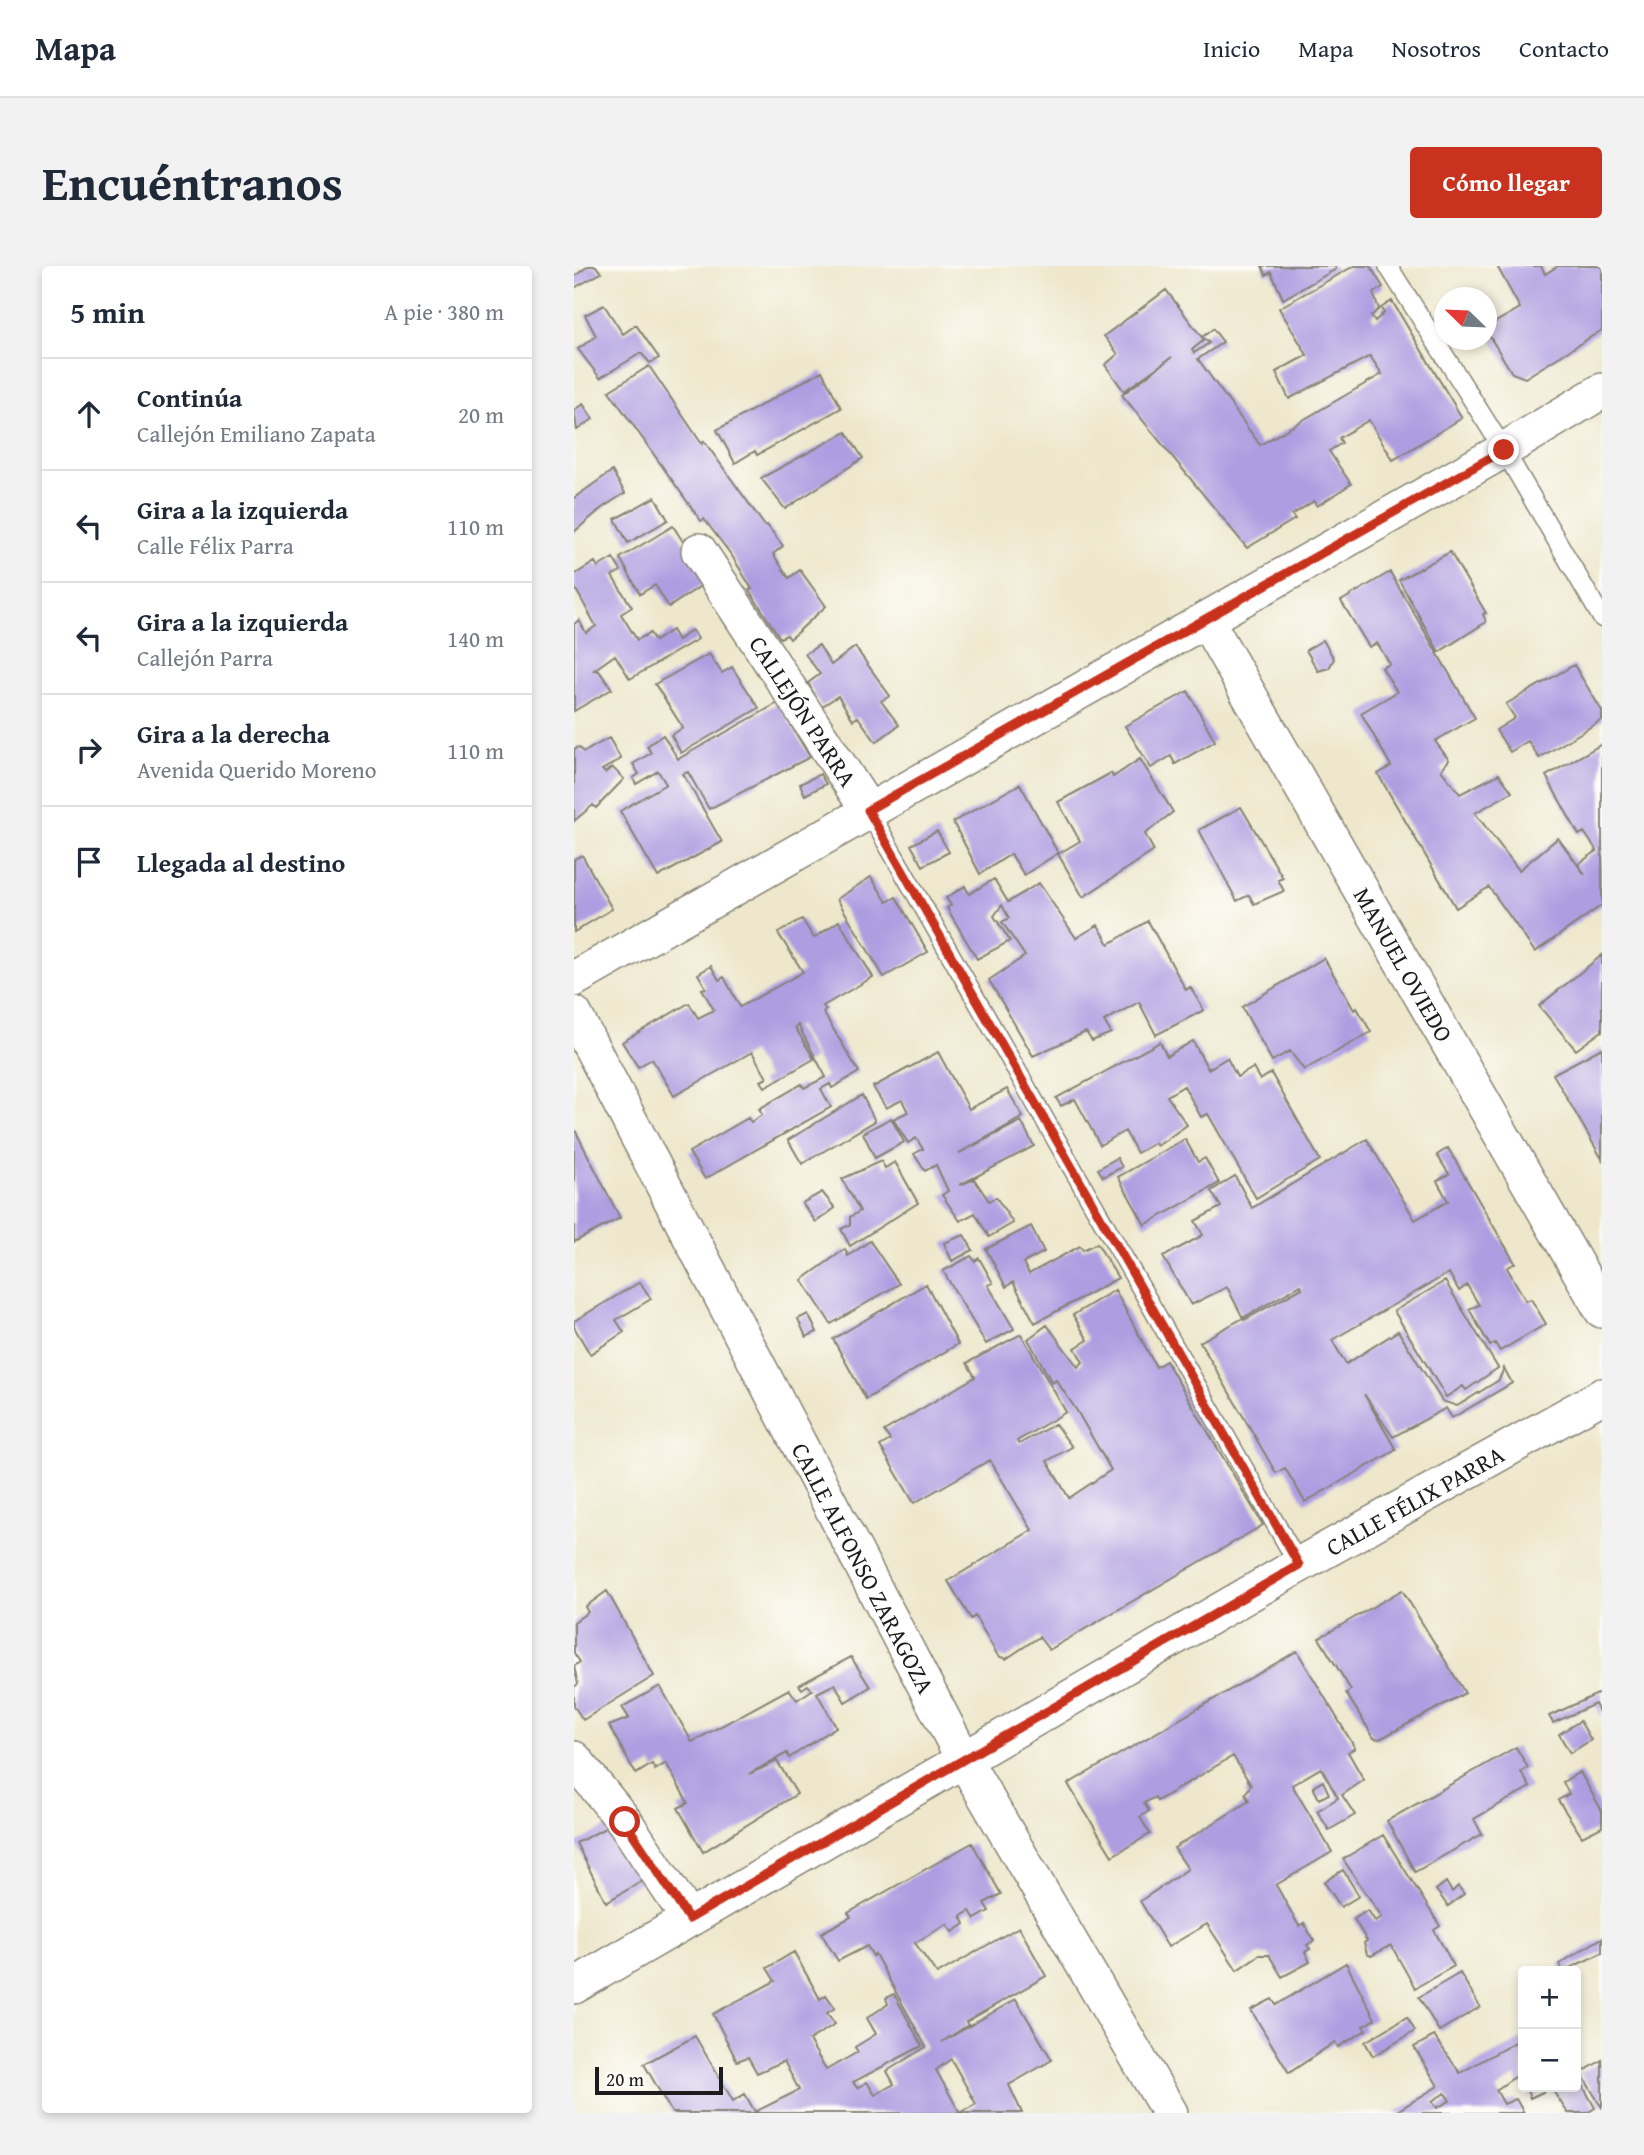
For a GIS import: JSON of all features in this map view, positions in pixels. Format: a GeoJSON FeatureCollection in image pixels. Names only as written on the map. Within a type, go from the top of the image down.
{"type":"FeatureCollection","features":[{"type":"Feature","properties":{"kind":"street"},"geometry":{"type":"LineString","coordinates":[[574,979],[1504,450],[1602,391]]}},
{"type":"Feature","properties":{"kind":"street","name":"CALLEJÓN PARRA"},"geometry":{"type":"LineString","coordinates":[[699,551],[868,810]]}},
{"type":"Feature","properties":{"kind":"street","name":"MANUEL OVIEDO"},"geometry":{"type":"LineString","coordinates":[[1206,620],[1602,1310]]}},
{"type":"Feature","properties":{"kind":"street","name":"CALLE ALFONSO ZARAGOZA"},"geometry":{"type":"LineString","coordinates":[[574,1014],[964,1760],[1159,2109]]}},
{"type":"Feature","properties":{"kind":"street","name":"CALLE FÉLIX PARRA"},"geometry":{"type":"LineString","coordinates":[[574,1986],[1299,1565],[1602,1396]]}},
{"type":"Feature","properties":{"kind":"street"},"geometry":{"type":"LineString","coordinates":[[574,1759],[625,1822],[689,1919]]}},
{"type":"Feature","properties":{"kind":"lane"},"geometry":{"type":"LineString","coordinates":[[1388,266],[1504,450],[1602,618]]}},
{"type":"Feature","properties":{"kind":"lane","name":"CALLEJÓN PARRA"},"geometry":{"type":"LineString","coordinates":[[868,810],[1299,1565]]}},
{"type":"Feature","properties":{"kind":"building"},"geometry":{"type":"Polygon","coordinates":[[[588,266],[596,266],[601,273],[574,288],[574,277],[588,266]]]}},
{"type":"Feature","properties":{"kind":"building"},"geometry":{"type":"Polygon","coordinates":[[[1262,266],[1335,266],[1336,269],[1283,299],[1271,272],[1266,275],[1262,266]]]}},
{"type":"Feature","properties":{"kind":"building"},"geometry":{"type":"Polygon","coordinates":[[[1354,266],[1370,266],[1383,287],[1373,293],[1379,309],[1371,316],[1375,321],[1384,313],[1381,308],[1392,301],[1462,418],[1393,460],[1369,420],[1339,438],[1342,443],[1329,451],[1351,484],[1317,506],[1314,501],[1292,515],[1295,519],[1247,548],[1122,395],[1172,357],[1124,391],[1105,365],[1118,354],[1104,336],[1166,290],[1204,340],[1192,350],[1194,353],[1209,343],[1202,337],[1213,329],[1223,342],[1198,359],[1260,445],[1382,374],[1370,356],[1289,399],[1276,372],[1307,355],[1279,308],[1354,266]]]}},
{"type":"Feature","properties":{"kind":"building"},"geometry":{"type":"Polygon","coordinates":[[[1541,266],[1545,274],[1558,266],[1602,266],[1602,330],[1525,378],[1512,373],[1497,348],[1497,321],[1520,308],[1498,268],[1541,266]]]}},
{"type":"Feature","properties":{"kind":"building"},"geometry":{"type":"Polygon","coordinates":[[[604,305],[623,334],[636,325],[659,358],[650,363],[641,353],[600,378],[578,349],[596,336],[585,315],[604,305]]]}},
{"type":"Feature","properties":{"kind":"building"},"geometry":{"type":"Polygon","coordinates":[[[649,366],[702,444],[704,441],[765,526],[767,525],[783,546],[773,554],[789,578],[800,570],[826,606],[790,639],[787,635],[780,638],[749,590],[752,589],[732,556],[704,519],[701,521],[609,391],[649,366]]]}},
{"type":"Feature","properties":{"kind":"building"},"geometry":{"type":"Polygon","coordinates":[[[822,371],[841,408],[757,455],[755,451],[735,463],[717,430],[822,371]]]}},
{"type":"Feature","properties":{"kind":"building"},"geometry":{"type":"Polygon","coordinates":[[[583,404],[593,419],[577,430],[574,410],[583,404]]]}},
{"type":"Feature","properties":{"kind":"building"},"geometry":{"type":"Polygon","coordinates":[[[846,432],[863,458],[785,509],[761,478],[846,432]]]}},
{"type":"Feature","properties":{"kind":"building"},"geometry":{"type":"Polygon","coordinates":[[[612,471],[625,493],[574,532],[574,498],[612,471]]]}},
{"type":"Feature","properties":{"kind":"building"},"geometry":{"type":"Polygon","coordinates":[[[655,497],[668,520],[628,543],[615,519],[655,497]]]}},
{"type":"Feature","properties":{"kind":"building"},"geometry":{"type":"Polygon","coordinates":[[[673,526],[708,581],[669,607],[655,585],[640,594],[620,558],[673,526]]]}},
{"type":"Feature","properties":{"kind":"building"},"geometry":{"type":"Polygon","coordinates":[[[1450,552],[1486,613],[1483,614],[1486,622],[1439,652],[1399,580],[1450,552]]]}},
{"type":"Feature","properties":{"kind":"building"},"geometry":{"type":"Polygon","coordinates":[[[613,558],[621,571],[612,576],[632,607],[621,614],[637,640],[650,633],[655,641],[672,630],[678,640],[692,630],[698,639],[630,679],[615,655],[594,670],[599,671],[612,689],[574,711],[574,624],[579,620],[586,633],[596,626],[574,586],[574,575],[595,562],[598,567],[613,558]]]}},
{"type":"Feature","properties":{"kind":"building"},"geometry":{"type":"Polygon","coordinates":[[[1390,572],[1475,718],[1435,741],[1449,760],[1441,770],[1460,794],[1499,774],[1512,792],[1475,813],[1519,870],[1558,838],[1585,875],[1578,864],[1597,851],[1584,832],[1579,835],[1546,776],[1602,744],[1602,905],[1535,952],[1489,887],[1456,908],[1378,774],[1391,766],[1361,713],[1397,692],[1382,668],[1390,664],[1377,643],[1369,647],[1341,601],[1390,572]]]}},
{"type":"Feature","properties":{"kind":"building"},"geometry":{"type":"Polygon","coordinates":[[[1323,640],[1334,659],[1329,668],[1318,671],[1306,650],[1323,640]]]}},
{"type":"Feature","properties":{"kind":"building"},"geometry":{"type":"Polygon","coordinates":[[[819,645],[831,665],[855,647],[890,696],[881,701],[899,725],[876,742],[858,717],[853,720],[838,696],[821,707],[808,683],[820,674],[805,654],[819,645]]]}},
{"type":"Feature","properties":{"kind":"building"},"geometry":{"type":"Polygon","coordinates":[[[709,654],[722,673],[732,667],[759,708],[681,753],[671,735],[683,728],[655,684],[709,654]]]}},
{"type":"Feature","properties":{"kind":"building"},"geometry":{"type":"Polygon","coordinates":[[[1574,665],[1602,711],[1602,720],[1539,758],[1528,741],[1510,752],[1496,730],[1515,718],[1506,704],[1574,665]]]}},
{"type":"Feature","properties":{"kind":"building"},"geometry":{"type":"Polygon","coordinates":[[[1188,691],[1215,741],[1175,764],[1171,756],[1151,768],[1125,726],[1188,691]]]}},
{"type":"Feature","properties":{"kind":"building"},"geometry":{"type":"Polygon","coordinates":[[[778,703],[810,757],[709,809],[688,772],[683,774],[722,842],[658,877],[620,811],[666,784],[658,771],[636,784],[633,778],[639,774],[633,764],[651,753],[647,746],[663,735],[678,759],[778,703]]]}},
{"type":"Feature","properties":{"kind":"building"},"geometry":{"type":"Polygon","coordinates":[[[609,738],[621,759],[602,770],[605,773],[612,767],[624,779],[596,808],[593,805],[574,821],[574,749],[579,747],[584,752],[609,738]]]}},
{"type":"Feature","properties":{"kind":"building"},"geometry":{"type":"Polygon","coordinates":[[[1140,759],[1173,812],[1145,834],[1154,851],[1083,897],[1058,854],[1080,841],[1058,802],[1111,773],[1113,777],[1140,759]]]}},
{"type":"Feature","properties":{"kind":"building"},"geometry":{"type":"Polygon","coordinates":[[[820,774],[826,784],[805,795],[800,784],[820,774]]]}},
{"type":"Feature","properties":{"kind":"building"},"geometry":{"type":"Polygon","coordinates":[[[1020,784],[1058,853],[1024,875],[1011,854],[980,874],[953,822],[1020,784]]]}},
{"type":"Feature","properties":{"kind":"building"},"geometry":{"type":"Polygon","coordinates":[[[1241,807],[1283,878],[1278,880],[1284,891],[1254,904],[1249,895],[1237,901],[1199,830],[1241,807]]]}},
{"type":"Feature","properties":{"kind":"building"},"geometry":{"type":"Polygon","coordinates":[[[937,831],[949,852],[923,866],[911,845],[937,831]]]}},
{"type":"Feature","properties":{"kind":"building"},"geometry":{"type":"Polygon","coordinates":[[[582,855],[612,909],[574,932],[574,859],[582,855]]]}},
{"type":"Feature","properties":{"kind":"building"},"geometry":{"type":"Polygon","coordinates":[[[871,877],[887,902],[896,897],[928,952],[884,977],[837,899],[871,877]]]}},
{"type":"Feature","properties":{"kind":"building"},"geometry":{"type":"Polygon","coordinates":[[[994,879],[1008,902],[1039,883],[1076,938],[1098,925],[1109,944],[1148,921],[1186,990],[1190,987],[1204,1010],[1156,1035],[1139,1002],[1104,1021],[1111,1033],[1092,1041],[1086,1032],[1033,1056],[989,980],[1025,956],[1002,922],[1009,918],[1002,905],[994,916],[1010,941],[977,959],[947,908],[951,905],[946,898],[965,886],[969,894],[994,879]]]}},
{"type":"Feature","properties":{"kind":"building"},"geometry":{"type":"Polygon","coordinates":[[[802,919],[814,938],[839,921],[873,977],[823,1006],[826,1010],[823,1012],[859,1072],[832,1088],[830,1084],[821,1089],[831,1107],[705,1179],[689,1152],[748,1118],[751,1122],[762,1115],[759,1109],[802,1084],[804,1088],[826,1077],[798,1025],[795,1027],[814,1059],[765,1087],[761,1081],[767,1078],[752,1052],[674,1096],[652,1059],[638,1067],[622,1042],[689,1003],[698,1018],[714,1010],[702,989],[706,988],[698,974],[711,966],[719,980],[724,977],[740,1007],[803,972],[778,933],[802,919]]]}},
{"type":"Feature","properties":{"kind":"building"},"geometry":{"type":"Polygon","coordinates":[[[1602,955],[1602,1031],[1576,1050],[1539,1006],[1602,955]]]}},
{"type":"Feature","properties":{"kind":"building"},"geometry":{"type":"Polygon","coordinates":[[[1324,958],[1354,1010],[1357,1008],[1371,1032],[1304,1070],[1290,1051],[1272,1061],[1242,1007],[1324,958]]]}},
{"type":"Feature","properties":{"kind":"building"},"geometry":{"type":"Polygon","coordinates":[[[1193,1041],[1208,1069],[1227,1058],[1237,1077],[1253,1068],[1260,1080],[1271,1073],[1320,1160],[1256,1198],[1208,1114],[1201,1117],[1184,1086],[1167,1096],[1187,1125],[1157,1146],[1155,1143],[1137,1153],[1125,1131],[1100,1145],[1075,1099],[1061,1106],[1056,1098],[1160,1042],[1167,1056],[1193,1041]]]}},
{"type":"Feature","properties":{"kind":"building"},"geometry":{"type":"Polygon","coordinates":[[[1602,1048],[1602,1159],[1553,1074],[1602,1048]]]}},
{"type":"Feature","properties":{"kind":"building"},"geometry":{"type":"Polygon","coordinates":[[[938,1052],[969,1109],[1007,1089],[1023,1117],[959,1153],[1021,1121],[1034,1146],[960,1185],[974,1179],[989,1201],[996,1197],[1013,1223],[989,1237],[975,1213],[960,1221],[942,1195],[948,1191],[936,1165],[925,1171],[914,1154],[923,1149],[916,1138],[908,1143],[893,1119],[908,1112],[902,1100],[886,1108],[873,1087],[938,1052]]]}},
{"type":"Feature","properties":{"kind":"building"},"geometry":{"type":"Polygon","coordinates":[[[862,1095],[875,1121],[802,1164],[788,1140],[862,1095]]]}},
{"type":"Feature","properties":{"kind":"building"},"geometry":{"type":"Polygon","coordinates":[[[891,1118],[904,1142],[875,1158],[863,1133],[891,1118]]]}},
{"type":"Feature","properties":{"kind":"building"},"geometry":{"type":"Polygon","coordinates":[[[574,1128],[620,1218],[574,1242],[574,1128]]]}},
{"type":"Feature","properties":{"kind":"building"},"geometry":{"type":"Polygon","coordinates":[[[1185,1139],[1198,1162],[1205,1158],[1219,1183],[1145,1225],[1118,1177],[1185,1139]]]}},
{"type":"Feature","properties":{"kind":"building"},"geometry":{"type":"Polygon","coordinates":[[[1367,1139],[1415,1220],[1448,1201],[1437,1181],[1449,1174],[1437,1155],[1448,1148],[1515,1263],[1507,1268],[1526,1301],[1531,1299],[1546,1324],[1500,1351],[1495,1343],[1490,1346],[1469,1309],[1479,1305],[1467,1285],[1459,1291],[1449,1273],[1332,1340],[1346,1364],[1398,1331],[1442,1401],[1457,1406],[1499,1380],[1504,1368],[1512,1383],[1452,1418],[1446,1408],[1393,1437],[1364,1394],[1396,1450],[1305,1502],[1285,1468],[1276,1473],[1200,1342],[1243,1318],[1227,1287],[1191,1305],[1163,1257],[1203,1235],[1195,1221],[1221,1207],[1211,1191],[1235,1176],[1252,1208],[1367,1139]],[[1301,1285],[1243,1318],[1244,1320],[1302,1288],[1301,1285]]]}},
{"type":"Feature","properties":{"kind":"building"},"geometry":{"type":"Polygon","coordinates":[[[1117,1158],[1122,1167],[1103,1177],[1098,1169],[1117,1158]]]}},
{"type":"Feature","properties":{"kind":"building"},"geometry":{"type":"Polygon","coordinates":[[[881,1161],[885,1168],[895,1162],[918,1203],[850,1246],[841,1229],[850,1225],[850,1217],[860,1211],[842,1179],[881,1161]]]}},
{"type":"Feature","properties":{"kind":"building"},"geometry":{"type":"Polygon","coordinates":[[[822,1192],[835,1208],[816,1222],[802,1203],[822,1192]]]}},
{"type":"Feature","properties":{"kind":"building"},"geometry":{"type":"Polygon","coordinates":[[[1031,1226],[1044,1252],[1023,1263],[1029,1274],[1080,1246],[1083,1250],[1097,1243],[1118,1278],[1035,1323],[1013,1282],[1006,1287],[986,1249],[1031,1226]]]}},
{"type":"Feature","properties":{"kind":"building"},"geometry":{"type":"Polygon","coordinates":[[[964,1235],[973,1250],[952,1261],[944,1243],[964,1235]]]}},
{"type":"Feature","properties":{"kind":"building"},"geometry":{"type":"Polygon","coordinates":[[[870,1241],[899,1284],[831,1324],[802,1280],[845,1249],[848,1256],[870,1241]]]}},
{"type":"Feature","properties":{"kind":"building"},"geometry":{"type":"Polygon","coordinates":[[[971,1256],[975,1261],[979,1258],[993,1283],[988,1285],[1014,1329],[986,1344],[943,1271],[971,1256]]]}},
{"type":"Feature","properties":{"kind":"building"},"geometry":{"type":"Polygon","coordinates":[[[1445,1281],[1498,1368],[1466,1390],[1463,1386],[1446,1397],[1394,1311],[1445,1281]]]}},
{"type":"Feature","properties":{"kind":"building"},"geometry":{"type":"Polygon","coordinates":[[[640,1282],[651,1299],[616,1320],[624,1332],[590,1354],[574,1327],[574,1321],[640,1282]]]}},
{"type":"Feature","properties":{"kind":"building"},"geometry":{"type":"Polygon","coordinates":[[[926,1284],[958,1344],[866,1399],[833,1339],[926,1284]]]}},
{"type":"Feature","properties":{"kind":"building"},"geometry":{"type":"Polygon","coordinates":[[[1115,1290],[1156,1367],[1166,1361],[1263,1525],[1049,1650],[1039,1637],[1006,1659],[998,1656],[975,1616],[971,1619],[948,1581],[1032,1530],[990,1460],[914,1503],[880,1446],[890,1440],[884,1431],[975,1377],[967,1363],[1021,1334],[1066,1412],[1017,1441],[1019,1444],[1055,1424],[1072,1447],[1047,1461],[1069,1498],[1111,1470],[1056,1380],[1052,1383],[1028,1339],[1047,1325],[1078,1367],[1083,1362],[1075,1348],[1088,1340],[1073,1315],[1115,1290]]]}},
{"type":"Feature","properties":{"kind":"building"},"geometry":{"type":"Polygon","coordinates":[[[808,1314],[817,1332],[806,1337],[798,1319],[808,1314]]]}},
{"type":"Feature","properties":{"kind":"building"},"geometry":{"type":"Polygon","coordinates":[[[1402,1590],[1465,1693],[1380,1739],[1374,1738],[1346,1693],[1351,1690],[1319,1638],[1402,1590]]]}},
{"type":"Feature","properties":{"kind":"building"},"geometry":{"type":"Polygon","coordinates":[[[607,1591],[654,1676],[583,1720],[574,1706],[574,1687],[578,1684],[574,1666],[580,1662],[574,1653],[574,1622],[588,1612],[585,1607],[607,1591]]]}},
{"type":"Feature","properties":{"kind":"building"},"geometry":{"type":"Polygon","coordinates":[[[1297,1651],[1355,1748],[1348,1752],[1364,1780],[1342,1795],[1355,1815],[1329,1830],[1317,1811],[1338,1798],[1321,1768],[1292,1785],[1332,1852],[1276,1885],[1299,1926],[1304,1923],[1314,1941],[1307,1945],[1310,1949],[1305,1952],[1310,1962],[1282,1977],[1269,1955],[1259,1955],[1237,1970],[1207,1924],[1168,1947],[1140,1901],[1188,1869],[1174,1848],[1249,1801],[1245,1794],[1251,1785],[1233,1756],[1157,1801],[1155,1797],[1144,1803],[1149,1811],[1140,1817],[1150,1834],[1112,1856],[1068,1784],[1297,1651]]]}},
{"type":"Feature","properties":{"kind":"building"},"geometry":{"type":"Polygon","coordinates":[[[851,1657],[870,1687],[845,1702],[835,1684],[817,1693],[836,1727],[789,1758],[787,1753],[749,1774],[777,1761],[797,1794],[703,1852],[678,1808],[688,1803],[666,1763],[655,1770],[652,1764],[636,1774],[609,1726],[629,1718],[622,1707],[660,1686],[692,1742],[789,1689],[797,1700],[812,1690],[808,1685],[802,1689],[799,1685],[851,1657]]]}},
{"type":"Feature","properties":{"kind":"building"},"geometry":{"type":"Polygon","coordinates":[[[1602,1692],[1602,1718],[1595,1704],[1553,1723],[1549,1716],[1602,1692]]]}},
{"type":"Feature","properties":{"kind":"building"},"geometry":{"type":"Polygon","coordinates":[[[1580,1721],[1591,1740],[1570,1753],[1559,1734],[1580,1721]]]}},
{"type":"Feature","properties":{"kind":"building"},"geometry":{"type":"Polygon","coordinates":[[[1516,1747],[1528,1768],[1521,1772],[1530,1787],[1474,1819],[1482,1834],[1415,1872],[1387,1821],[1516,1747]]]}},
{"type":"Feature","properties":{"kind":"building"},"geometry":{"type":"Polygon","coordinates":[[[1580,1772],[1602,1811],[1602,1827],[1582,1837],[1558,1800],[1569,1794],[1563,1782],[1580,1772]]]}},
{"type":"Feature","properties":{"kind":"building"},"geometry":{"type":"Polygon","coordinates":[[[1323,1781],[1329,1794],[1319,1799],[1313,1787],[1323,1781]]]}},
{"type":"Feature","properties":{"kind":"building"},"geometry":{"type":"Polygon","coordinates":[[[613,1824],[655,1874],[606,1902],[576,1843],[613,1824]]]}},
{"type":"Feature","properties":{"kind":"building"},"geometry":{"type":"Polygon","coordinates":[[[1383,1835],[1440,1926],[1434,1930],[1454,1966],[1415,1988],[1391,1945],[1371,1956],[1367,1954],[1364,1943],[1367,1941],[1354,1919],[1368,1910],[1375,1921],[1382,1917],[1343,1859],[1383,1835]]]}},
{"type":"Feature","properties":{"kind":"building"},"geometry":{"type":"Polygon","coordinates":[[[972,1843],[1001,1894],[984,1903],[989,1911],[975,1919],[970,1911],[961,1916],[965,1924],[953,1932],[947,1924],[915,1943],[937,1974],[1019,1927],[1046,1976],[966,2022],[968,2025],[942,2042],[1016,1999],[1052,2060],[1009,2085],[1022,2113],[960,2113],[672,2113],[644,2064],[695,2036],[733,2101],[745,2094],[755,2112],[799,2090],[784,2061],[757,2073],[748,2057],[737,2061],[713,2014],[775,1981],[767,1968],[794,1952],[820,1999],[826,1995],[835,2008],[827,2013],[835,2024],[809,2040],[826,2070],[858,2052],[855,2047],[876,2034],[867,2018],[888,2004],[886,1998],[894,1994],[922,2046],[853,2082],[857,2088],[867,2082],[875,2095],[894,2084],[887,2071],[926,2047],[875,1954],[873,1956],[867,1946],[838,1961],[821,1933],[851,1917],[848,1913],[972,1843]],[[951,2059],[936,2070],[960,2113],[976,2104],[951,2059]]]}},
{"type":"Feature","properties":{"kind":"building"},"geometry":{"type":"Polygon","coordinates":[[[1343,1870],[1359,1896],[1341,1907],[1324,1882],[1343,1870]]]}},
{"type":"Feature","properties":{"kind":"building"},"geometry":{"type":"Polygon","coordinates":[[[1446,1882],[1452,1892],[1458,1886],[1464,1894],[1448,1906],[1436,1890],[1446,1882]]]}},
{"type":"Feature","properties":{"kind":"building"},"geometry":{"type":"Polygon","coordinates":[[[1602,1938],[1602,1953],[1574,1966],[1559,1964],[1602,1938]]]}},
{"type":"Feature","properties":{"kind":"building"},"geometry":{"type":"Polygon","coordinates":[[[1346,1963],[1375,2019],[1363,2026],[1366,2030],[1338,2047],[1335,2042],[1289,2073],[1251,2010],[1272,1999],[1276,2005],[1346,1963]]]}},
{"type":"Feature","properties":{"kind":"building"},"geometry":{"type":"Polygon","coordinates":[[[1460,1973],[1480,2007],[1439,2031],[1419,1997],[1460,1973]]]}},
{"type":"Feature","properties":{"kind":"building"},"geometry":{"type":"Polygon","coordinates":[[[1407,2017],[1415,2031],[1373,2056],[1365,2042],[1407,2017]]]}},
{"type":"Feature","properties":{"kind":"building"},"geometry":{"type":"Polygon","coordinates":[[[1434,2036],[1460,2073],[1518,2041],[1518,2081],[1516,2076],[1496,2090],[1504,2104],[1516,2099],[1524,2113],[1394,2113],[1438,2086],[1414,2047],[1434,2036]],[[1445,2093],[1432,2101],[1437,2108],[1450,2101],[1445,2093]]]}},
{"type":"Feature","properties":{"kind":"building"},"geometry":{"type":"Polygon","coordinates":[[[1602,2060],[1602,2108],[1581,2073],[1602,2060]]]}},
{"type":"Feature","properties":{"kind":"building"},"geometry":{"type":"Polygon","coordinates":[[[1581,2082],[1595,2108],[1587,2113],[1568,2113],[1554,2092],[1581,2092],[1581,2082]]]}},
{"type":"Feature","properties":{"kind":"building"},"geometry":{"type":"Polygon","coordinates":[[[1528,2092],[1543,2092],[1530,2098],[1528,2092]]]}},
{"type":"Feature","properties":{"kind":"route"},"geometry":{"type":"LineString","coordinates":[[625,1822],[689,1919],[1299,1565],[868,810],[1504,450]]}}]}
